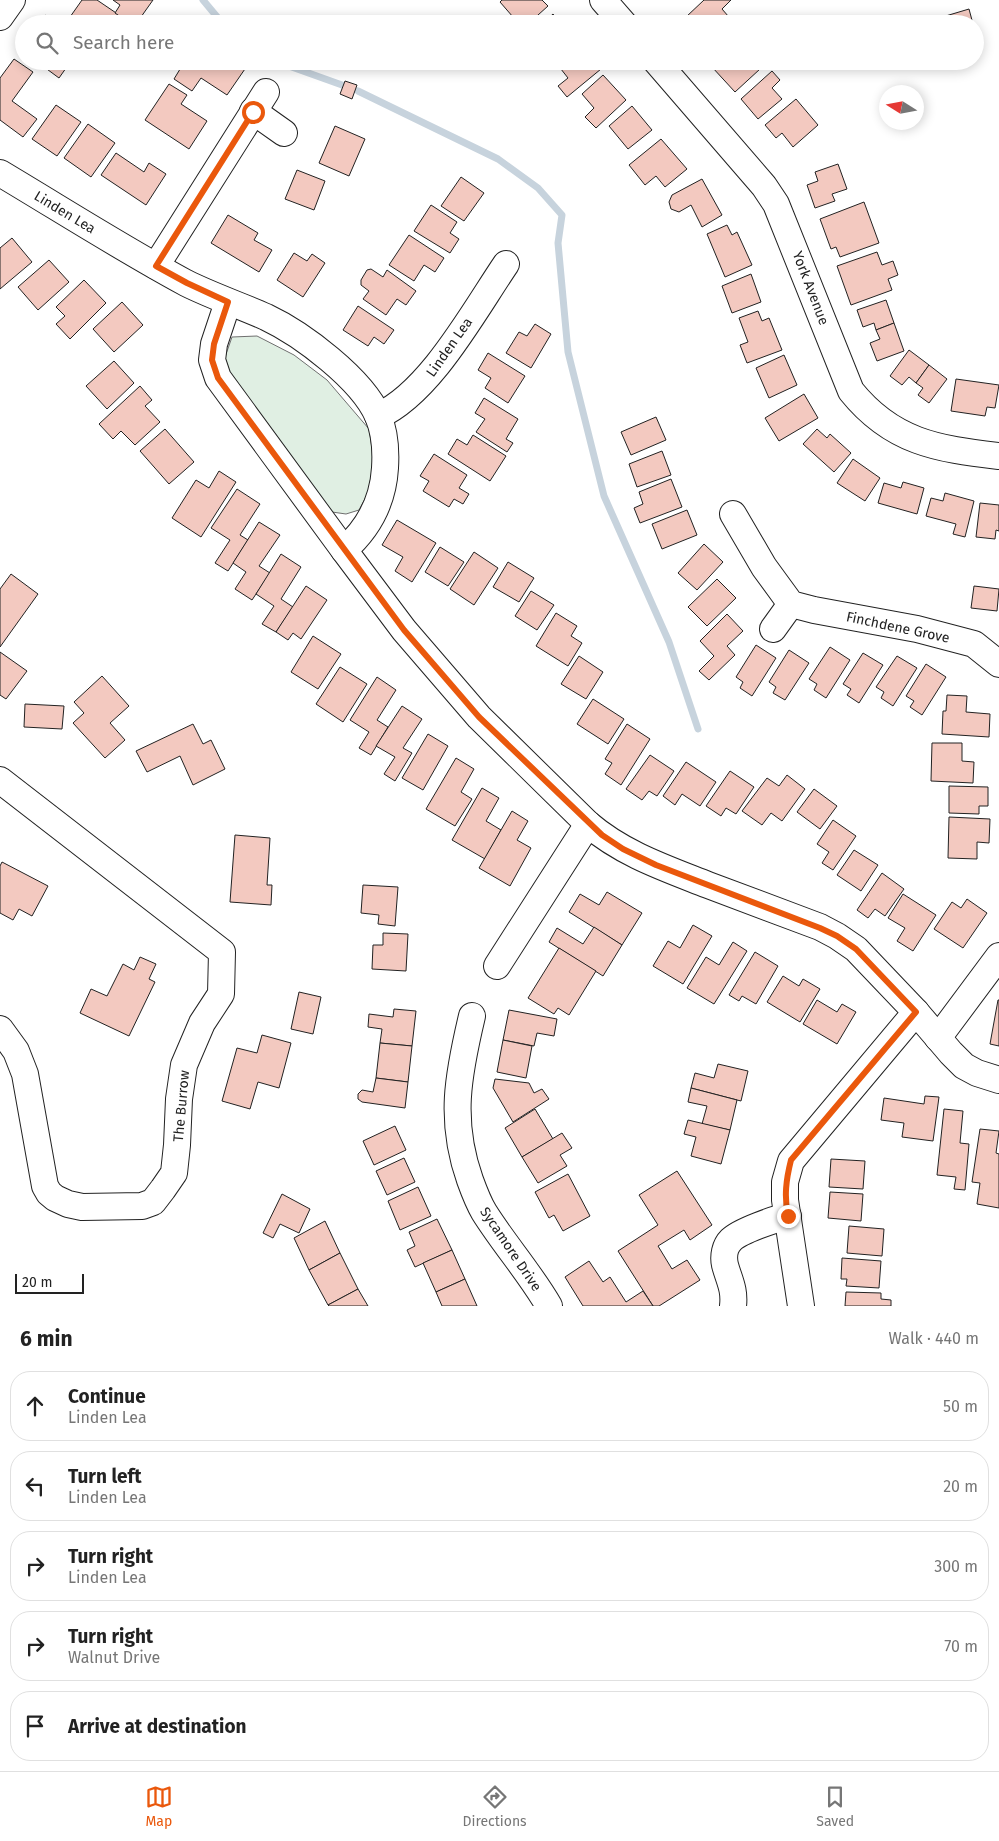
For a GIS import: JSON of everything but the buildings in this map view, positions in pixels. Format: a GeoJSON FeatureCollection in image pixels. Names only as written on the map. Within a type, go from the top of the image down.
{"type":"FeatureCollection","features":[{"type":"Feature","properties":{"kind":"street"},"geometry":{"type":"LineString","coordinates":[[0,17],[12,0]]}},
{"type":"Feature","properties":{"kind":"street"},"geometry":{"type":"LineString","coordinates":[[603,0],[616,15]]}},
{"type":"Feature","properties":{"kind":"street","name":"York Avenue"},"geometry":{"type":"LineString","coordinates":[[664,70],[764,186],[776,204],[851,391],[864,406],[881,420],[919,442],[965,452],[999,456]]}},
{"type":"Feature","properties":{"kind":"street"},"geometry":{"type":"LineString","coordinates":[[156,266],[260,102],[284,133]]}},
{"type":"Feature","properties":{"kind":"street","name":"Linden Lea"},"geometry":{"type":"LineString","coordinates":[[0,173],[187,283],[266,317],[294,332],[352,380],[378,416],[383,432],[386,458],[384,482],[378,505],[367,526],[344,550]]}},
{"type":"Feature","properties":{"kind":"street","name":"Linden Lea"},"geometry":{"type":"LineString","coordinates":[[378,416],[388,412],[424,381],[451,346],[506,264]]}},
{"type":"Feature","properties":{"kind":"street"},"geometry":{"type":"LineString","coordinates":[[228,302],[214,344],[212,360],[218,378],[404,630],[479,717],[588,824],[602,835],[623,849],[656,865],[837,936],[856,949],[964,1066],[976,1073],[999,1080]]}},
{"type":"Feature","properties":{"kind":"street"},"geometry":{"type":"LineString","coordinates":[[733,514],[764,567],[791,604],[773,629]]}},
{"type":"Feature","properties":{"kind":"street","name":"Finchdene Grove"},"geometry":{"type":"LineString","coordinates":[[791,604],[917,629],[974,644],[999,664]]}},
{"type":"Feature","properties":{"kind":"street","name":"The Burrow"},"geometry":{"type":"LineString","coordinates":[[0,780],[222,952],[221,994],[202,1023],[184,1064],[179,1098],[174,1173],[153,1202],[142,1206],[82,1207],[68,1204],[49,1193],[45,1186],[25,1074],[16,1051],[0,1029]]}},
{"type":"Feature","properties":{"kind":"street"},"geometry":{"type":"LineString","coordinates":[[497,966],[588,824]]}},
{"type":"Feature","properties":{"kind":"street"},"geometry":{"type":"LineString","coordinates":[[938,1038],[999,956]]}},
{"type":"Feature","properties":{"kind":"street"},"geometry":{"type":"LineString","coordinates":[[800,1306],[785,1200],[785,1182],[791,1160],[916,1012]]}},
{"type":"Feature","properties":{"kind":"street","name":"Sycamore Drive"},"geometry":{"type":"LineString","coordinates":[[472,1016],[457,1091],[460,1146],[466,1170],[483,1211],[548,1306]]}},
{"type":"Feature","properties":{"kind":"street"},"geometry":{"type":"LineString","coordinates":[[733,1306],[733,1284],[725,1264],[724,1251],[731,1239],[767,1221],[788,1216]]}},
{"type":"Feature","properties":{"kind":"green space"},"geometry":{"type":"Polygon","coordinates":[[[257,336],[294,355],[327,380],[369,429],[374,461],[368,493],[359,510],[346,514],[332,512],[229,381],[224,360],[232,337],[257,336]]]}},
{"type":"Feature","properties":{"kind":"waterway"},"geometry":{"type":"LineString","coordinates":[[203,0],[216,15]]}},
{"type":"Feature","properties":{"kind":"waterway"},"geometry":{"type":"LineString","coordinates":[[300,70],[342,85]]}},
{"type":"Feature","properties":{"kind":"waterway"},"geometry":{"type":"LineString","coordinates":[[358,91],[498,159],[538,188],[562,215],[558,243],[568,352],[604,496],[669,642],[698,729]]}},
{"type":"Feature","properties":{"kind":"route"},"geometry":{"type":"LineString","coordinates":[[253,112],[156,266],[228,302],[219,324],[214,344],[212,360],[218,378],[319,516],[404,630],[479,717],[588,824],[623,849],[656,865],[837,936],[856,949],[916,1012],[791,1160],[785,1182],[785,1200],[788,1216]]}}]}
